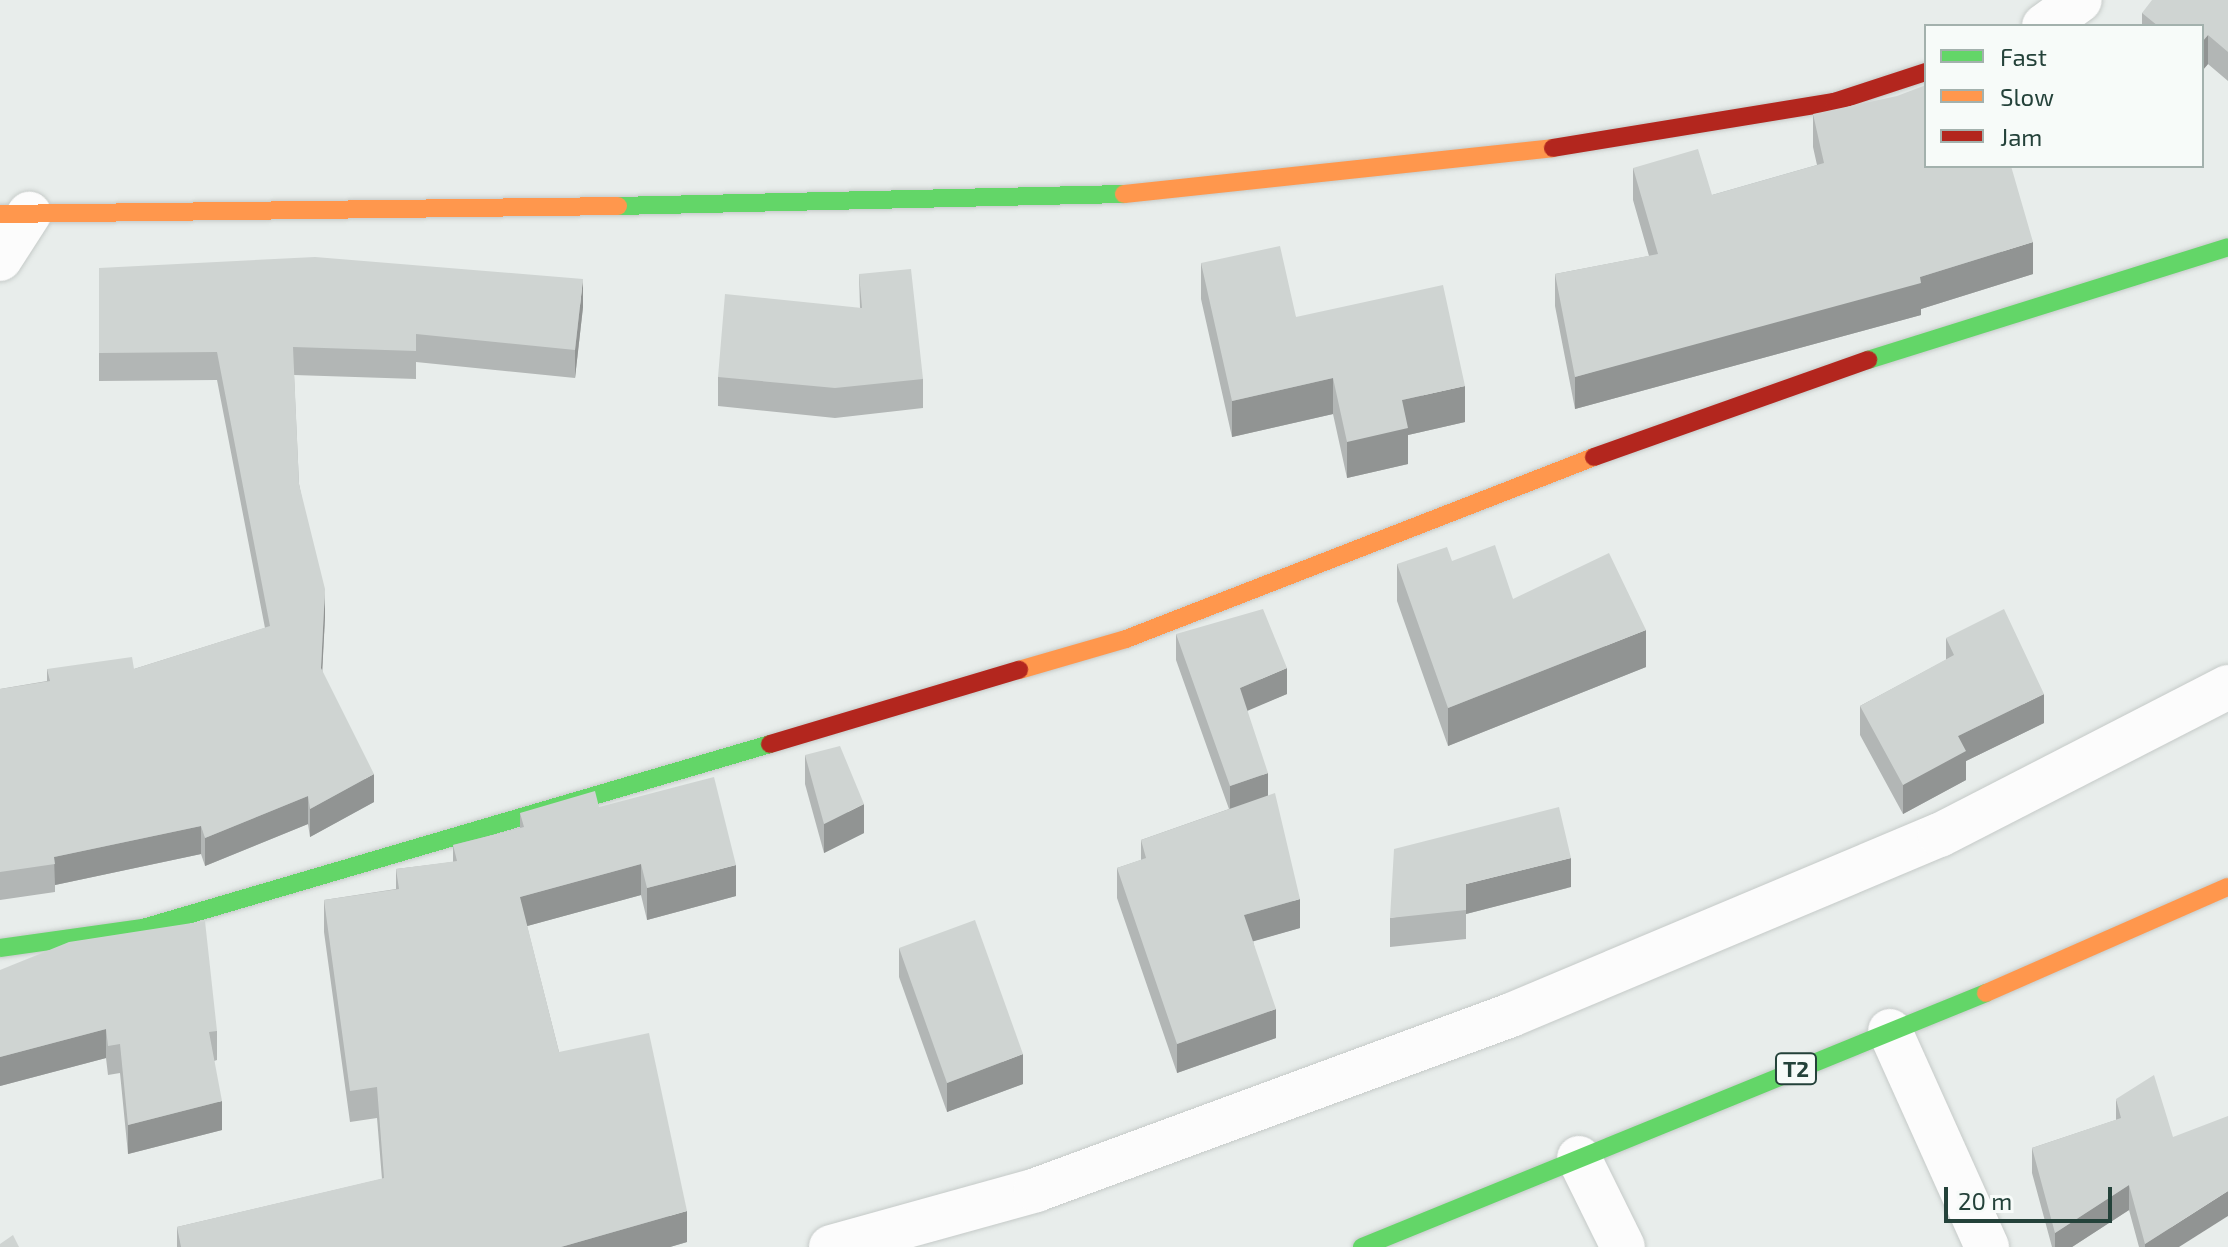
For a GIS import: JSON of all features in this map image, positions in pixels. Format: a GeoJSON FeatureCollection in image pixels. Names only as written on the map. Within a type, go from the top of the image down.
{"type":"FeatureCollection","features":[{"type":"Feature","properties":{"kind":"main road"},"geometry":{"type":"LineString","coordinates":[[15,214],[1047,200],[1367,173],[1602,142],[1834,102],[1924,73]]}},
{"type":"Feature","properties":{"kind":"main road"},"geometry":{"type":"LineString","coordinates":[[0,948],[143,928],[1126,639],[1755,395],[2228,247]]}},
{"type":"Feature","properties":{"kind":"main road","name":"T2"},"geometry":{"type":"LineString","coordinates":[[1362,1247],[1890,1031],[2228,887]]}},
{"type":"Feature","properties":{"kind":"street"},"geometry":{"type":"LineString","coordinates":[[2047,24],[2080,0]]}},
{"type":"Feature","properties":{"kind":"street"},"geometry":{"type":"LineString","coordinates":[[0,259],[15,214]]}},
{"type":"Feature","properties":{"kind":"street"},"geometry":{"type":"LineString","coordinates":[[831,1247],[1036,1190],[1511,1015],[1940,835],[2228,687]]}},
{"type":"Feature","properties":{"kind":"street"},"geometry":{"type":"LineString","coordinates":[[1890,1031],[1987,1247]]}},
{"type":"Feature","properties":{"kind":"street"},"geometry":{"type":"LineString","coordinates":[[1579,1158],[1623,1247]]}},
{"type":"Feature","properties":{"kind":"building"},"geometry":{"type":"Polygon","coordinates":[[[2152,0],[2228,0],[2228,52],[2208,35],[2204,40],[2204,24],[2156,24],[2142,13],[2152,0]]]}},
{"type":"Feature","properties":{"kind":"building"},"geometry":{"type":"Polygon","coordinates":[[[1924,86],[1924,168],[2012,168],[2033,242],[1920,277],[1921,283],[1575,377],[1555,274],[1658,254],[1633,168],[1698,149],[1712,195],[1824,163],[1813,114],[1897,96],[1924,86]]]}},
{"type":"Feature","properties":{"kind":"building"},"geometry":{"type":"Polygon","coordinates":[[[1280,246],[1296,317],[1443,285],[1465,386],[1402,400],[1408,428],[1347,442],[1333,378],[1232,401],[1201,263],[1280,246]]]}},
{"type":"Feature","properties":{"kind":"building"},"geometry":{"type":"Polygon","coordinates":[[[315,257],[583,279],[575,350],[416,334],[416,351],[293,347],[299,484],[325,589],[321,668],[374,774],[310,809],[308,796],[205,838],[201,826],[54,857],[55,864],[0,872],[0,689],[50,681],[47,669],[132,657],[134,669],[270,626],[217,352],[99,353],[99,268],[315,257]]]}},
{"type":"Feature","properties":{"kind":"building"},"geometry":{"type":"Polygon","coordinates":[[[911,269],[923,379],[835,388],[718,377],[725,294],[862,308],[859,274],[911,269]]]}},
{"type":"Feature","properties":{"kind":"building"},"geometry":{"type":"Polygon","coordinates":[[[1495,545],[1513,599],[1609,553],[1646,630],[1448,708],[1397,564],[1447,547],[1452,561],[1495,545]]]}},
{"type":"Feature","properties":{"kind":"building"},"geometry":{"type":"Polygon","coordinates":[[[1263,609],[1287,668],[1240,688],[1268,773],[1230,786],[1176,634],[1263,609]]]}},
{"type":"Feature","properties":{"kind":"building"},"geometry":{"type":"Polygon","coordinates":[[[2004,609],[2044,694],[1958,736],[1966,751],[1903,785],[1860,706],[1954,655],[1946,638],[2004,609]]]}},
{"type":"Feature","properties":{"kind":"building"},"geometry":{"type":"Polygon","coordinates":[[[840,746],[864,804],[824,824],[805,755],[840,746]]]}},
{"type":"Feature","properties":{"kind":"building"},"geometry":{"type":"Polygon","coordinates":[[[714,777],[736,865],[647,888],[641,864],[520,897],[559,1052],[649,1033],[687,1211],[561,1247],[181,1247],[177,1227],[384,1178],[377,1087],[350,1091],[324,900],[399,889],[396,869],[457,861],[453,845],[524,827],[520,813],[595,791],[599,807],[714,777]]]}},
{"type":"Feature","properties":{"kind":"building"},"geometry":{"type":"Polygon","coordinates":[[[1275,793],[1300,899],[1244,915],[1276,1009],[1177,1044],[1117,868],[1146,858],[1141,840],[1275,793]]]}},
{"type":"Feature","properties":{"kind":"building"},"geometry":{"type":"Polygon","coordinates":[[[1559,807],[1571,858],[1466,884],[1466,910],[1390,918],[1394,849],[1559,807]]]}},
{"type":"Feature","properties":{"kind":"building"},"geometry":{"type":"Polygon","coordinates":[[[975,920],[1023,1054],[947,1083],[899,948],[975,920]]]}},
{"type":"Feature","properties":{"kind":"building"},"geometry":{"type":"Polygon","coordinates":[[[205,921],[217,1031],[209,1032],[222,1101],[128,1125],[120,1044],[108,1046],[106,1029],[0,1057],[0,970],[69,942],[205,921]]]}},
{"type":"Feature","properties":{"kind":"building"},"geometry":{"type":"Polygon","coordinates":[[[2154,1075],[2173,1137],[2228,1116],[2228,1191],[2145,1244],[2129,1185],[2055,1233],[2032,1148],[2121,1118],[2116,1099],[2154,1075]]]}},
{"type":"Feature","properties":{"kind":"building"},"geometry":{"type":"Polygon","coordinates":[[[13,1235],[19,1247],[0,1247],[0,1244],[13,1235]]]}},
{"type":"Feature","properties":{"kind":"traffic: fast"},"geometry":{"type":"LineString","coordinates":[[618,206],[1124,194]]}},
{"type":"Feature","properties":{"kind":"traffic: fast"},"geometry":{"type":"LineString","coordinates":[[1868,360],[2228,247]]}},
{"type":"Feature","properties":{"kind":"traffic: fast"},"geometry":{"type":"LineString","coordinates":[[0,948],[143,928],[770,744]]}},
{"type":"Feature","properties":{"kind":"traffic: fast"},"geometry":{"type":"LineString","coordinates":[[1362,1247],[1986,993]]}},
{"type":"Feature","properties":{"kind":"traffic: slow"},"geometry":{"type":"LineString","coordinates":[[1124,194],[1553,148]]}},
{"type":"Feature","properties":{"kind":"traffic: slow"},"geometry":{"type":"LineString","coordinates":[[0,214],[618,206]]}},
{"type":"Feature","properties":{"kind":"traffic: slow"},"geometry":{"type":"LineString","coordinates":[[1019,670],[1126,639],[1594,457]]}},
{"type":"Feature","properties":{"kind":"traffic: slow"},"geometry":{"type":"LineString","coordinates":[[1986,993],[2228,887]]}},
{"type":"Feature","properties":{"kind":"traffic: jam"},"geometry":{"type":"LineString","coordinates":[[1553,148],[1834,102],[1924,73]]}},
{"type":"Feature","properties":{"kind":"traffic: jam"},"geometry":{"type":"LineString","coordinates":[[1594,457],[1868,360]]}},
{"type":"Feature","properties":{"kind":"traffic: jam"},"geometry":{"type":"LineString","coordinates":[[770,744],[1019,670]]}}]}
